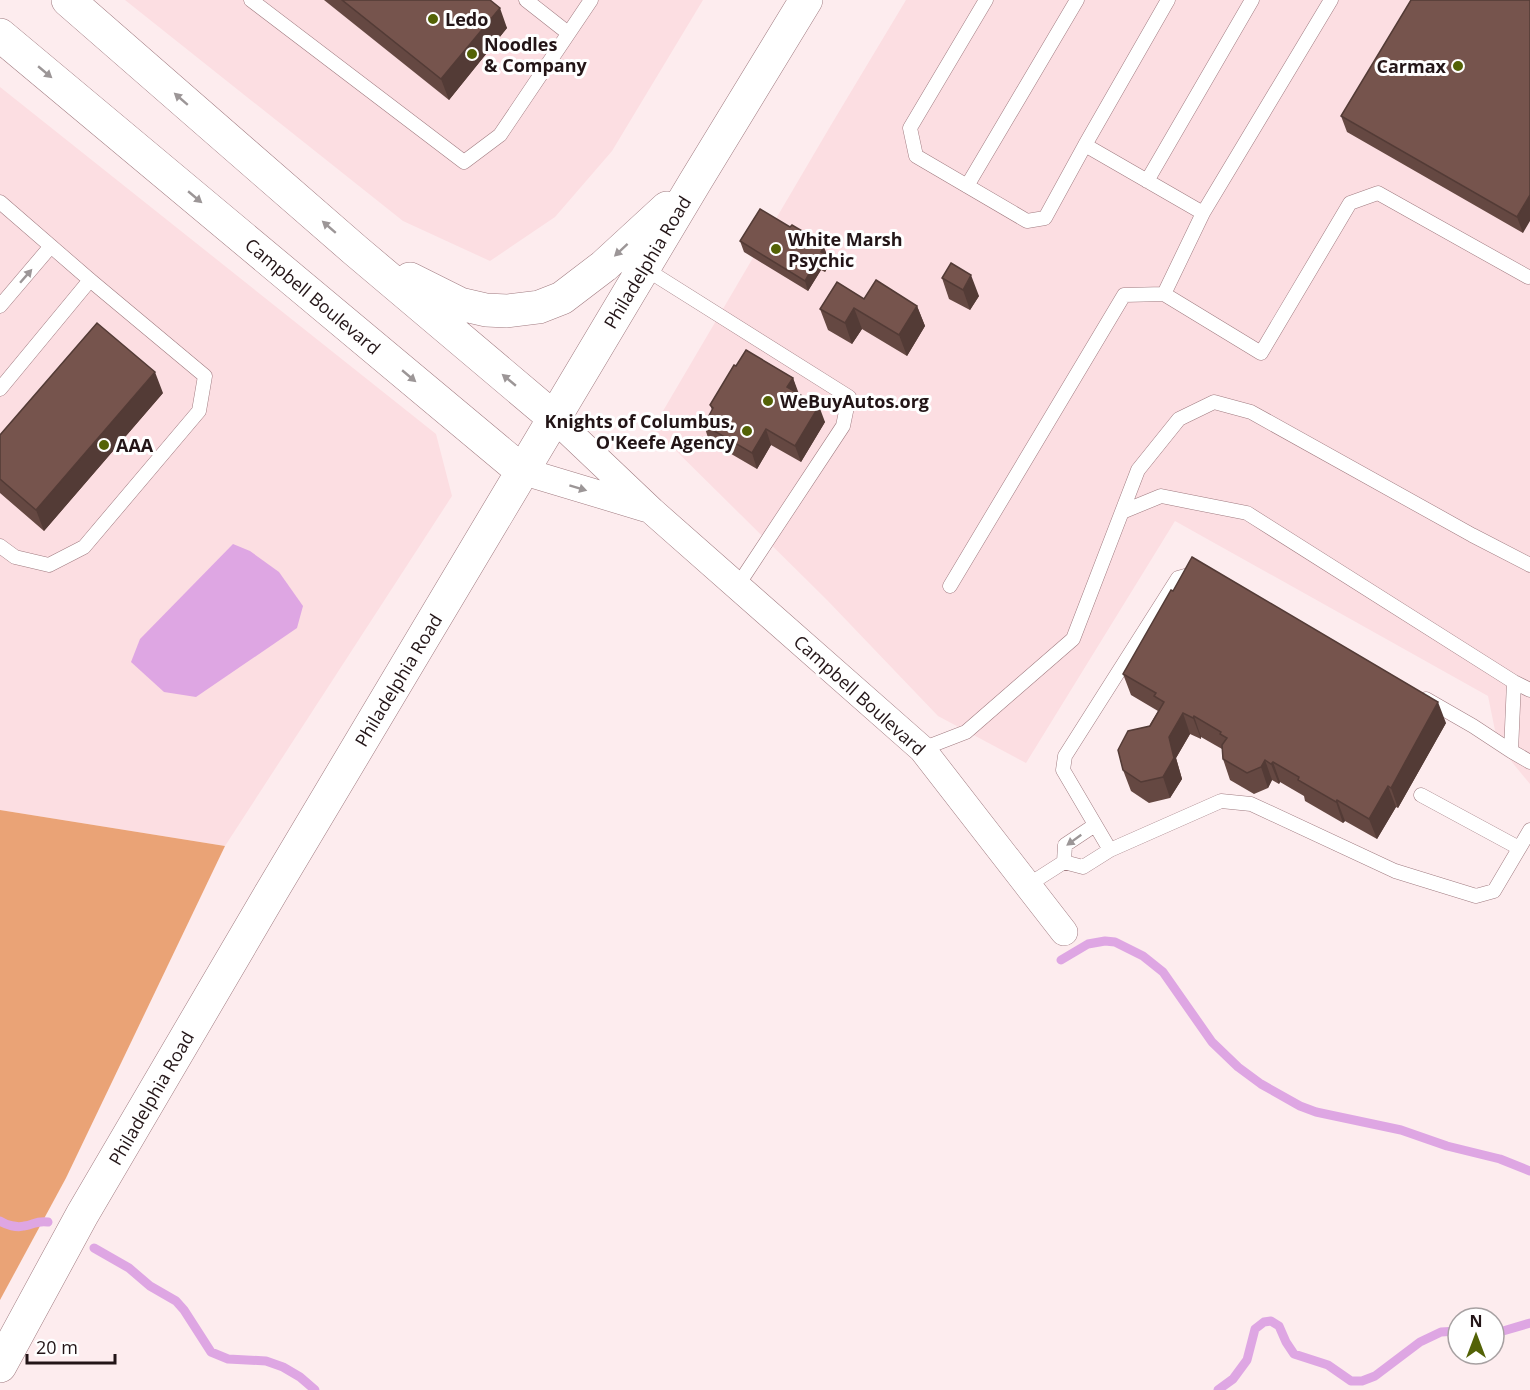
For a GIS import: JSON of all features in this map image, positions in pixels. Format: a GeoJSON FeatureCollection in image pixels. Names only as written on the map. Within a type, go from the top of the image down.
{"type":"FeatureCollection","features":[{"type":"Feature","properties":{"kind":"main road","name":"Campbell Boulevard"},"geometry":{"type":"LineString","coordinates":[[68,0],[355,250],[554,418]]}},
{"type":"Feature","properties":{"kind":"main road","name":"Philadelphia Road"},"geometry":{"type":"LineString","coordinates":[[0,1366],[82,1215],[272,891],[806,0]]}},
{"type":"Feature","properties":{"kind":"main road","name":"Campbell Boulevard"},"geometry":{"type":"LineString","coordinates":[[0,35],[522,471]]}},
{"type":"Feature","properties":{"kind":"main road"},"geometry":{"type":"LineString","coordinates":[[355,250],[460,304],[486,310],[507,311],[540,307],[562,298],[604,266],[695,182]]}},
{"type":"Feature","properties":{"kind":"street","name":"Campbell Boulevard"},"geometry":{"type":"LineString","coordinates":[[554,418],[652,511],[922,749],[1064,932]]}},
{"type":"Feature","properties":{"kind":"street","name":"Campbell Boulevard"},"geometry":{"type":"LineString","coordinates":[[522,471],[652,511]]}},
{"type":"Feature","properties":{"kind":"lane"},"geometry":{"type":"LineString","coordinates":[[251,0],[464,162],[500,135],[591,0]]}},
{"type":"Feature","properties":{"kind":"lane"},"geometry":{"type":"LineString","coordinates":[[526,0],[568,33]]}},
{"type":"Feature","properties":{"kind":"lane"},"geometry":{"type":"LineString","coordinates":[[986,0],[910,128],[916,156],[1027,221],[1045,218],[1168,0]]}},
{"type":"Feature","properties":{"kind":"lane"},"geometry":{"type":"LineString","coordinates":[[967,186],[1077,0]]}},
{"type":"Feature","properties":{"kind":"lane"},"geometry":{"type":"LineString","coordinates":[[1147,181],[1252,0]]}},
{"type":"Feature","properties":{"kind":"lane"},"geometry":{"type":"LineString","coordinates":[[1164,294],[1203,213],[1331,0]]}},
{"type":"Feature","properties":{"kind":"lane"},"geometry":{"type":"LineString","coordinates":[[1085,145],[1203,213]]}},
{"type":"Feature","properties":{"kind":"lane"},"geometry":{"type":"LineString","coordinates":[[950,586],[1124,295],[1164,294],[1261,353],[1350,203],[1378,193],[1529,280]]}},
{"type":"Feature","properties":{"kind":"lane"},"geometry":{"type":"LineString","coordinates":[[0,202],[205,376],[199,411],[84,547],[49,565],[15,557],[0,546]]}},
{"type":"Feature","properties":{"kind":"lane"},"geometry":{"type":"LineString","coordinates":[[0,306],[51,246]]}},
{"type":"Feature","properties":{"kind":"lane"},"geometry":{"type":"LineString","coordinates":[[644,268],[849,398],[843,426],[738,585]]}},
{"type":"Feature","properties":{"kind":"lane"},"geometry":{"type":"LineString","coordinates":[[0,389],[90,280]]}},
{"type":"Feature","properties":{"kind":"lane"},"geometry":{"type":"LineString","coordinates":[[922,749],[966,732],[1072,639],[1138,470],[1179,419],[1214,402],[1251,412],[1530,565]]}},
{"type":"Feature","properties":{"kind":"lane"},"geometry":{"type":"LineString","coordinates":[[1122,512],[1161,496],[1246,513],[1530,690]]}},
{"type":"Feature","properties":{"kind":"lane"},"geometry":{"type":"LineString","coordinates":[[1110,850],[1063,770],[1065,756],[1178,578],[1205,570]]}},
{"type":"Feature","properties":{"kind":"lane"},"geometry":{"type":"LineString","coordinates":[[1511,751],[1514,682]]}},
{"type":"Feature","properties":{"kind":"lane"},"geometry":{"type":"LineString","coordinates":[[1411,690],[1530,762]]}},
{"type":"Feature","properties":{"kind":"lane"},"geometry":{"type":"LineString","coordinates":[[1421,795],[1519,848]]}},
{"type":"Feature","properties":{"kind":"lane"},"geometry":{"type":"LineString","coordinates":[[1028,885],[1064,862],[1083,867],[1110,850],[1221,801],[1251,804],[1395,871],[1476,896],[1494,891],[1530,830]]}},
{"type":"Feature","properties":{"kind":"lane"},"geometry":{"type":"LineString","coordinates":[[1064,862],[1065,845],[1095,825]]}},
{"type":"Feature","properties":{"kind":"shaded area"},"geometry":{"type":"Polygon","coordinates":[[[125,0],[703,0],[612,151],[555,217],[490,261],[403,221],[125,0]]]}},
{"type":"Feature","properties":{"kind":"shaded area"},"geometry":{"type":"Polygon","coordinates":[[[906,0],[1530,0],[1530,784],[1498,745],[1488,696],[1175,521],[1026,763],[938,716],[827,600],[653,428],[906,0]]]}},
{"type":"Feature","properties":{"kind":"shaded area"},"geometry":{"type":"Polygon","coordinates":[[[0,87],[436,434],[452,496],[225,846],[0,810],[0,87]]]}},
{"type":"Feature","properties":{"kind":"shaded area"},"geometry":{"type":"Polygon","coordinates":[[[233,544],[250,551],[279,572],[303,606],[297,628],[196,697],[164,692],[131,662],[140,639],[233,544]]]}},
{"type":"Feature","properties":{"kind":"shaded area"},"geometry":{"type":"Polygon","coordinates":[[[0,810],[225,846],[66,1178],[0,1300],[0,810]]]}},
{"type":"Feature","properties":{"kind":"building"},"geometry":{"type":"Polygon","coordinates":[[[342,0],[490,0],[500,8],[441,79],[342,0]]]}},
{"type":"Feature","properties":{"kind":"building","name":"Carmax"},"geometry":{"type":"Polygon","coordinates":[[[1411,0],[1530,0],[1530,195],[1517,217],[1341,116],[1411,0]]]}},
{"type":"Feature","properties":{"kind":"building"},"geometry":{"type":"Polygon","coordinates":[[[760,209],[790,227],[792,225],[804,232],[803,234],[824,247],[821,252],[826,254],[821,261],[817,259],[805,281],[740,241],[760,209]]]}},
{"type":"Feature","properties":{"kind":"building"},"geometry":{"type":"Polygon","coordinates":[[[951,263],[971,275],[963,290],[942,278],[951,263]]]}},
{"type":"Feature","properties":{"kind":"building"},"geometry":{"type":"Polygon","coordinates":[[[876,280],[917,306],[899,335],[854,308],[845,323],[820,309],[837,282],[864,299],[876,280]]]}},
{"type":"Feature","properties":{"kind":"building"},"geometry":{"type":"Polygon","coordinates":[[[97,323],[155,372],[36,510],[0,479],[0,435],[97,323]]]}},
{"type":"Feature","properties":{"kind":"building"},"geometry":{"type":"Polygon","coordinates":[[[746,350],[793,378],[787,387],[819,406],[795,446],[766,429],[752,453],[704,425],[713,408],[710,405],[734,365],[736,366],[746,350]]]}},
{"type":"Feature","properties":{"kind":"building"},"geometry":{"type":"Polygon","coordinates":[[[1192,557],[1438,702],[1391,788],[1388,786],[1369,819],[1298,780],[1299,777],[1273,762],[1271,764],[1265,760],[1261,767],[1247,773],[1223,759],[1222,745],[1227,738],[1220,734],[1221,732],[1194,716],[1193,718],[1183,713],[1169,737],[1174,758],[1163,777],[1141,782],[1123,770],[1118,750],[1128,731],[1150,726],[1164,702],[1154,696],[1156,693],[1123,674],[1192,557]]]}},
{"type":"Feature","properties":{"kind":"waterway"},"geometry":{"type":"LineString","coordinates":[[1061,960],[1088,944],[1115,942],[1143,956],[1163,972],[1212,1042],[1238,1067],[1261,1084],[1300,1106],[1316,1112],[1401,1130],[1447,1146],[1500,1159],[1530,1171]]}},
{"type":"Feature","properties":{"kind":"waterway"},"geometry":{"type":"LineString","coordinates":[[0,1221],[18,1227],[48,1222]]}},
{"type":"Feature","properties":{"kind":"waterway"},"geometry":{"type":"LineString","coordinates":[[94,1248],[129,1268],[150,1286],[176,1301],[211,1352],[228,1359],[266,1361],[283,1367],[300,1377],[315,1390]]}},
{"type":"Feature","properties":{"kind":"waterway"},"geometry":{"type":"LineString","coordinates":[[1218,1390],[1233,1379],[1247,1360],[1255,1329],[1264,1322],[1271,1321],[1279,1326],[1294,1354],[1328,1365],[1351,1381],[1362,1381],[1375,1376],[1420,1342],[1446,1332]]}},
{"type":"Feature","properties":{"kind":"waterway"},"geometry":{"type":"LineString","coordinates":[[1506,1330],[1530,1323]]}},
{"type":"Feature","properties":{"kind":"place","name":"Ledo"},"geometry":{"type":"Point","coordinates":[433,19]}},
{"type":"Feature","properties":{"kind":"place","name":"Noodles & Company"},"geometry":{"type":"Point","coordinates":[472,54]}},
{"type":"Feature","properties":{"kind":"place","name":"Carmax"},"geometry":{"type":"Point","coordinates":[1458,66]}},
{"type":"Feature","properties":{"kind":"place","name":"White Marsh Psychic"},"geometry":{"type":"Point","coordinates":[776,249]}},
{"type":"Feature","properties":{"kind":"place","name":"WeBuyAutos.org"},"geometry":{"type":"Point","coordinates":[768,401]}},
{"type":"Feature","properties":{"kind":"place","name":"Knights of Columbus, O'Keefe Agency"},"geometry":{"type":"Point","coordinates":[747,431]}},
{"type":"Feature","properties":{"kind":"place","name":"AAA"},"geometry":{"type":"Point","coordinates":[104,445]}}]}
